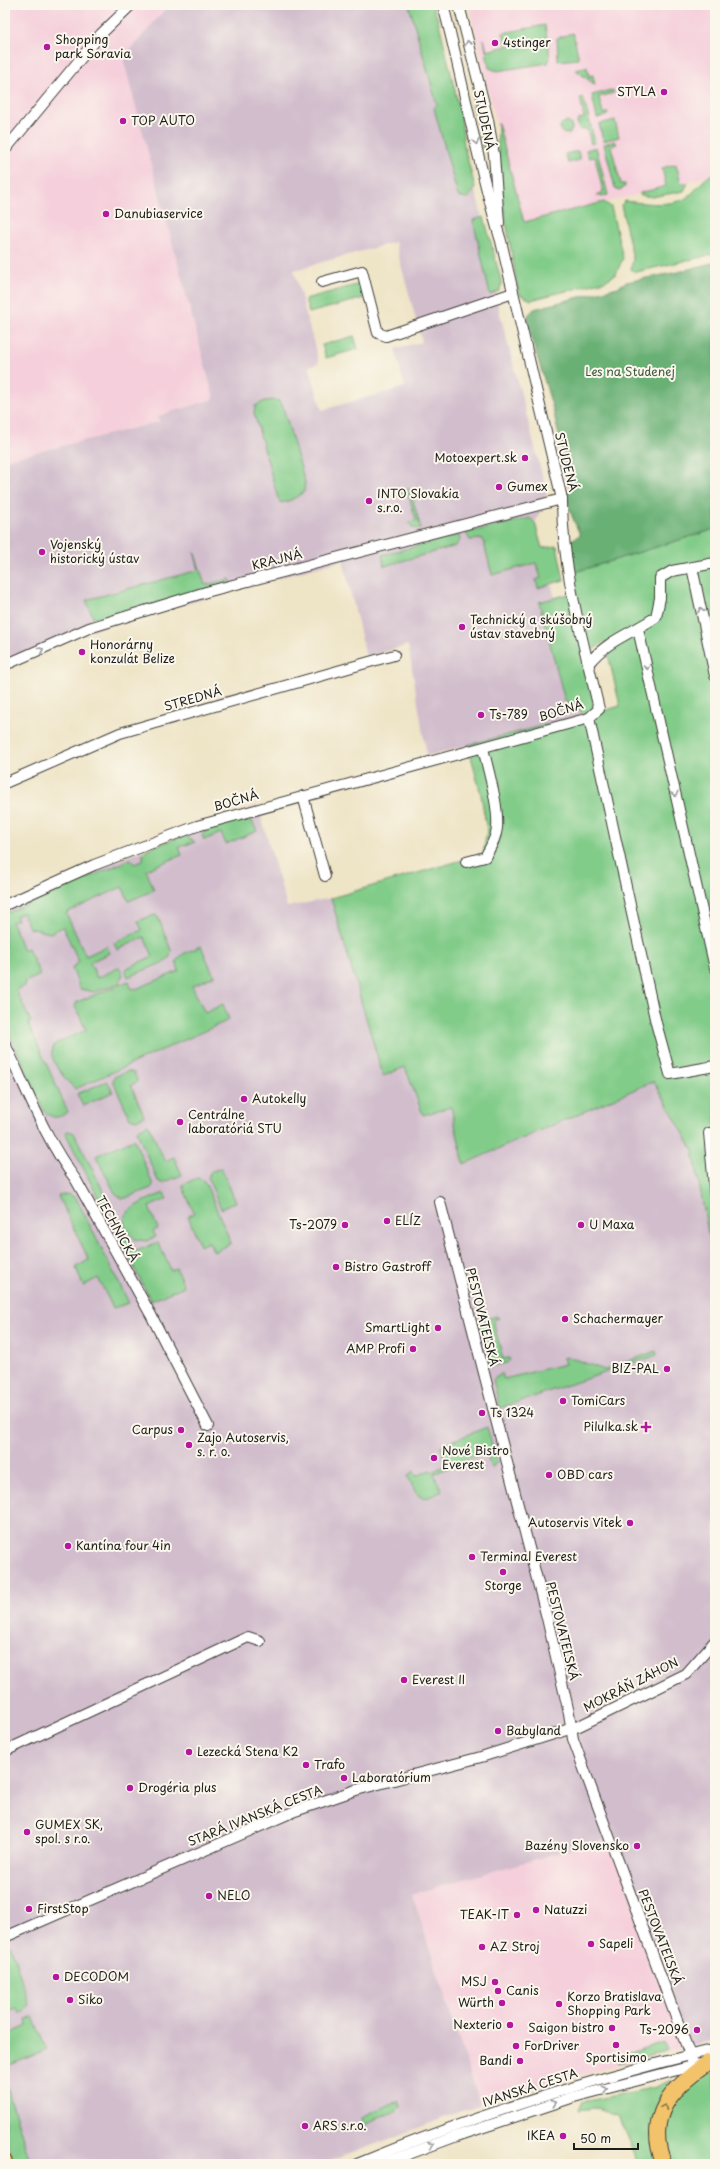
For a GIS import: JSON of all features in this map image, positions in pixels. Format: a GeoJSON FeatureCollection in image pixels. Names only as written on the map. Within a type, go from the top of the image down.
{"type":"FeatureCollection","features":[{"type":"Feature","properties":{"kind":"highway"},"geometry":{"type":"LineString","coordinates":[[664,2164],[658,2137],[660,2118],[664,2106],[680,2084],[713,2057]]}},
{"type":"Feature","properties":{"kind":"main road"},"geometry":{"type":"LineString","coordinates":[[5,2160],[6,2164]]}},
{"type":"Feature","properties":{"kind":"street"},"geometry":{"type":"LineString","coordinates":[[5,150],[101,34],[131,5]]}},
{"type":"Feature","properties":{"kind":"street","name":"STUDENÁ"},"geometry":{"type":"LineString","coordinates":[[443,5],[465,93],[488,199],[501,241],[562,499],[562,530],[568,574],[599,709]]}},
{"type":"Feature","properties":{"kind":"street","name":"STUDENÁ"},"geometry":{"type":"LineString","coordinates":[[459,5],[488,120],[494,155],[501,241]]}},
{"type":"Feature","properties":{"kind":"street"},"geometry":{"type":"LineString","coordinates":[[322,282],[362,271],[378,333],[386,336],[513,293]]}},
{"type":"Feature","properties":{"kind":"street","name":"KRAJNÁ"},"geometry":{"type":"LineString","coordinates":[[5,665],[89,628],[214,590],[562,499]]}},
{"type":"Feature","properties":{"kind":"street"},"geometry":{"type":"LineString","coordinates":[[588,663],[598,651],[606,645],[638,629],[656,617],[660,598],[660,578],[672,571],[715,563]]}},
{"type":"Feature","properties":{"kind":"street"},"geometry":{"type":"LineString","coordinates":[[692,567],[715,676]]}},
{"type":"Feature","properties":{"kind":"street"},"geometry":{"type":"LineString","coordinates":[[638,629],[715,968]]}},
{"type":"Feature","properties":{"kind":"street","name":"STREDNÁ"},"geometry":{"type":"LineString","coordinates":[[5,783],[120,733],[394,655]]}},
{"type":"Feature","properties":{"kind":"street","name":"BOČNÁ"},"geometry":{"type":"LineString","coordinates":[[5,905],[94,865],[197,826],[589,718],[599,709]]}},
{"type":"Feature","properties":{"kind":"street"},"geometry":{"type":"LineString","coordinates":[[589,718],[656,1023],[670,1074],[715,1066]]}},
{"type":"Feature","properties":{"kind":"street"},"geometry":{"type":"LineString","coordinates":[[466,862],[484,857],[493,844],[497,828],[494,797],[483,748]]}},
{"type":"Feature","properties":{"kind":"street"},"geometry":{"type":"LineString","coordinates":[[303,796],[325,876]]}},
{"type":"Feature","properties":{"kind":"street","name":"TECHNICKÁ"},"geometry":{"type":"LineString","coordinates":[[5,1044],[44,1128],[62,1160],[76,1180],[150,1315],[208,1426]]}},
{"type":"Feature","properties":{"kind":"street"},"geometry":{"type":"LineString","coordinates":[[708,1133],[715,1197]]}},
{"type":"Feature","properties":{"kind":"street","name":"PESTOVATEĽSKÁ"},"geometry":{"type":"LineString","coordinates":[[440,1202],[547,1618],[569,1714],[570,1729],[591,1791],[694,2066]]}},
{"type":"Feature","properties":{"kind":"street"},"geometry":{"type":"LineString","coordinates":[[5,1751],[248,1637],[260,1641]]}},
{"type":"Feature","properties":{"kind":"street","name":"MOKRÁŇ ZÁHON"},"geometry":{"type":"LineString","coordinates":[[570,1729],[686,1674],[715,1641]]}},
{"type":"Feature","properties":{"kind":"street","name":"STARÁ IVANSKÁ CESTA"},"geometry":{"type":"LineString","coordinates":[[5,1937],[295,1811],[356,1790],[481,1757],[570,1729]]}},
{"type":"Feature","properties":{"kind":"street","name":"IVANSKÁ CESTA"},"geometry":{"type":"LineString","coordinates":[[357,2164],[533,2099],[690,2055],[713,2057]]}},
{"type":"Feature","properties":{"kind":"street","name":"IVANSKÁ CESTA"},"geometry":{"type":"LineString","coordinates":[[382,2164],[457,2136],[574,2097],[694,2066],[713,2057]]}},
{"type":"Feature","properties":{"kind":"shaded area"},"geometry":{"type":"Polygon","coordinates":[[[8,5],[169,5],[124,58],[214,399],[158,416],[159,422],[5,460],[5,8],[8,5]]]}},
{"type":"Feature","properties":{"kind":"shaded area"},"geometry":{"type":"Polygon","coordinates":[[[169,5],[427,5],[480,209],[498,306],[547,494],[535,523],[586,715],[427,756],[408,645],[366,657],[343,560],[85,632],[5,669],[5,460],[159,422],[158,416],[214,399],[123,58],[169,5]],[[395,242],[294,270],[319,363],[309,366],[322,410],[405,387],[395,349],[422,342],[395,242]]]}},
{"type":"Feature","properties":{"kind":"shaded area"},"geometry":{"type":"Polygon","coordinates":[[[469,5],[715,5],[715,173],[706,177],[509,227],[498,131],[469,5]]]}},
{"type":"Feature","properties":{"kind":"shaded area"},"geometry":{"type":"Polygon","coordinates":[[[258,806],[287,907],[331,898],[383,1075],[405,1067],[451,1107],[464,1164],[654,1081],[693,1150],[715,1271],[715,2040],[687,2046],[610,1842],[603,1840],[412,1894],[480,2104],[324,2164],[21,2164],[5,2112],[5,904],[258,806]]]}},
{"type":"Feature","properties":{"kind":"shaded area","name":"Korzo Bratislava Shopping Park"},"geometry":{"type":"Polygon","coordinates":[[[603,1840],[610,1842],[687,2046],[480,2104],[412,1894],[603,1840]]]}},
{"type":"Feature","properties":{"kind":"green space"},"geometry":{"type":"Polygon","coordinates":[[[409,5],[432,5],[438,19],[461,116],[464,146],[475,187],[472,194],[467,198],[458,196],[434,108],[437,105],[409,5]]]}},
{"type":"Feature","properties":{"kind":"green space"},"geometry":{"type":"Polygon","coordinates":[[[545,25],[550,57],[548,63],[497,71],[489,68],[484,39],[487,51],[507,46],[503,33],[545,25]]]}},
{"type":"Feature","properties":{"kind":"green space"},"geometry":{"type":"Polygon","coordinates":[[[573,33],[579,59],[558,61],[557,38],[573,33]]]}},
{"type":"Feature","properties":{"kind":"green space"},"geometry":{"type":"Polygon","coordinates":[[[587,67],[589,76],[593,75],[595,85],[576,70],[587,67]]]}},
{"type":"Feature","properties":{"kind":"green space"},"geometry":{"type":"Polygon","coordinates":[[[613,90],[614,93],[599,97],[603,113],[609,113],[606,116],[597,118],[592,95],[613,90]]]}},
{"type":"Feature","properties":{"kind":"green space"},"geometry":{"type":"Polygon","coordinates":[[[583,97],[595,142],[591,144],[587,129],[580,130],[577,122],[579,119],[584,118],[580,98],[583,97]]]}},
{"type":"Feature","properties":{"kind":"green space"},"geometry":{"type":"Polygon","coordinates":[[[480,103],[488,148],[483,149],[473,105],[480,103]]]}},
{"type":"Feature","properties":{"kind":"green space"},"geometry":{"type":"Polygon","coordinates":[[[615,120],[619,137],[603,141],[599,124],[615,120]]]}},
{"type":"Feature","properties":{"kind":"green space"},"geometry":{"type":"Polygon","coordinates":[[[564,122],[568,122],[572,128],[568,134],[564,134],[560,130],[560,126],[564,122]]]}},
{"type":"Feature","properties":{"kind":"green space"},"geometry":{"type":"Polygon","coordinates":[[[498,123],[524,222],[604,202],[611,207],[623,258],[616,274],[605,281],[531,300],[519,294],[507,230],[501,187],[498,123]]]}},
{"type":"Feature","properties":{"kind":"green space"},"geometry":{"type":"Polygon","coordinates":[[[615,141],[617,144],[611,146],[621,184],[625,184],[625,187],[619,190],[615,188],[604,144],[615,141]]]}},
{"type":"Feature","properties":{"kind":"green space"},"geometry":{"type":"Polygon","coordinates":[[[596,147],[608,195],[602,197],[597,195],[603,192],[595,157],[589,158],[586,150],[596,147]]]}},
{"type":"Feature","properties":{"kind":"green space"},"geometry":{"type":"Polygon","coordinates":[[[578,151],[580,160],[568,163],[565,154],[578,151]]]}},
{"type":"Feature","properties":{"kind":"green space"},"geometry":{"type":"Polygon","coordinates":[[[676,164],[681,183],[688,183],[684,191],[652,197],[640,195],[640,193],[666,186],[662,168],[676,164]]]}},
{"type":"Feature","properties":{"kind":"green space"},"geometry":{"type":"Polygon","coordinates":[[[715,173],[715,254],[636,272],[631,269],[633,259],[621,205],[625,201],[659,204],[677,202],[690,195],[704,180],[715,173]]]}},
{"type":"Feature","properties":{"kind":"green space"},"geometry":{"type":"Polygon","coordinates":[[[484,217],[502,284],[499,291],[490,295],[473,220],[484,217]]]}},
{"type":"Feature","properties":{"kind":"green space","name":"Les na Studenej"},"geometry":{"type":"Polygon","coordinates":[[[715,262],[715,529],[572,573],[568,542],[580,535],[572,516],[565,492],[571,490],[553,409],[528,326],[528,315],[534,309],[618,287],[626,282],[678,272],[715,262]]]}},
{"type":"Feature","properties":{"kind":"green space"},"geometry":{"type":"Polygon","coordinates":[[[360,284],[364,298],[309,313],[305,299],[360,284]]]}},
{"type":"Feature","properties":{"kind":"green space"},"geometry":{"type":"Polygon","coordinates":[[[354,336],[358,349],[326,358],[322,345],[354,336]]]}},
{"type":"Feature","properties":{"kind":"green space"},"geometry":{"type":"Polygon","coordinates":[[[265,401],[279,401],[283,407],[305,482],[304,492],[291,500],[281,503],[278,498],[254,413],[255,406],[265,401]]]}},
{"type":"Feature","properties":{"kind":"green space"},"geometry":{"type":"Polygon","coordinates":[[[410,489],[421,529],[413,528],[409,523],[416,520],[408,493],[401,494],[400,491],[410,489]]]}},
{"type":"Feature","properties":{"kind":"green space"},"geometry":{"type":"Polygon","coordinates":[[[530,518],[535,523],[542,548],[557,546],[564,580],[538,588],[536,580],[541,578],[536,563],[492,575],[483,539],[470,540],[466,533],[530,518]]]}},
{"type":"Feature","properties":{"kind":"green space"},"geometry":{"type":"Polygon","coordinates":[[[715,529],[715,1271],[693,1150],[654,1081],[464,1164],[451,1107],[423,1115],[405,1067],[383,1076],[331,898],[483,854],[487,831],[481,795],[468,745],[586,715],[565,701],[539,602],[569,594],[603,711],[620,706],[605,641],[589,653],[572,573],[715,529]]]}},
{"type":"Feature","properties":{"kind":"green space"},"geometry":{"type":"Polygon","coordinates":[[[459,535],[460,540],[456,546],[384,566],[382,555],[459,535]]]}},
{"type":"Feature","properties":{"kind":"green space"},"geometry":{"type":"Polygon","coordinates":[[[194,551],[205,585],[230,579],[231,582],[100,619],[93,617],[86,600],[199,570],[194,551]]]}},
{"type":"Feature","properties":{"kind":"green space"},"geometry":{"type":"Polygon","coordinates":[[[235,818],[252,821],[257,831],[226,844],[221,833],[204,840],[202,835],[211,825],[235,818]]]}},
{"type":"Feature","properties":{"kind":"green space"},"geometry":{"type":"Polygon","coordinates":[[[185,835],[195,842],[179,847],[182,855],[146,870],[154,890],[129,901],[122,887],[66,913],[86,956],[107,946],[110,953],[90,962],[97,978],[120,967],[123,975],[119,983],[94,992],[80,989],[72,968],[79,962],[63,927],[50,933],[29,928],[23,913],[16,916],[18,920],[12,922],[23,950],[28,948],[40,975],[25,982],[26,985],[16,990],[31,1022],[28,1023],[68,1112],[59,1117],[50,1116],[44,1111],[5,1024],[5,914],[131,859],[134,864],[143,861],[143,854],[147,849],[185,835]]]}},
{"type":"Feature","properties":{"kind":"green space"},"geometry":{"type":"Polygon","coordinates":[[[155,915],[158,917],[171,950],[170,957],[162,963],[128,977],[125,969],[153,956],[144,937],[117,950],[114,943],[142,930],[138,921],[155,915]]]}},
{"type":"Feature","properties":{"kind":"green space"},"geometry":{"type":"Polygon","coordinates":[[[201,946],[214,976],[192,986],[205,1013],[223,1004],[229,1020],[75,1089],[57,1067],[52,1054],[53,1048],[57,1043],[86,1030],[75,1006],[77,1002],[129,981],[131,988],[136,989],[179,971],[176,961],[183,954],[201,946]]]}},
{"type":"Feature","properties":{"kind":"green space"},"geometry":{"type":"Polygon","coordinates":[[[128,1071],[134,1073],[138,1082],[131,1085],[144,1116],[136,1120],[130,1118],[113,1081],[114,1077],[128,1071]]]}},
{"type":"Feature","properties":{"kind":"green space"},"geometry":{"type":"Polygon","coordinates":[[[107,1081],[113,1092],[83,1106],[77,1094],[107,1081]]]}},
{"type":"Feature","properties":{"kind":"green space"},"geometry":{"type":"Polygon","coordinates":[[[148,1124],[165,1161],[174,1157],[182,1175],[162,1183],[158,1181],[137,1132],[137,1130],[148,1124]]]}},
{"type":"Feature","properties":{"kind":"green space"},"geometry":{"type":"Polygon","coordinates":[[[69,1131],[74,1133],[111,1206],[102,1205],[65,1132],[69,1131]]]}},
{"type":"Feature","properties":{"kind":"green space"},"geometry":{"type":"Polygon","coordinates":[[[134,1139],[153,1185],[151,1188],[123,1199],[115,1193],[96,1156],[134,1139]]]}},
{"type":"Feature","properties":{"kind":"green space"},"geometry":{"type":"Polygon","coordinates":[[[221,1168],[236,1202],[221,1209],[208,1178],[210,1172],[221,1168]]]}},
{"type":"Feature","properties":{"kind":"green space"},"geometry":{"type":"Polygon","coordinates":[[[197,1178],[203,1180],[206,1184],[231,1243],[214,1252],[209,1242],[200,1246],[188,1216],[194,1213],[182,1185],[197,1178]]]}},
{"type":"Feature","properties":{"kind":"green space"},"geometry":{"type":"Polygon","coordinates":[[[164,1193],[167,1199],[149,1207],[158,1229],[153,1231],[156,1237],[146,1241],[135,1239],[127,1230],[124,1222],[126,1215],[131,1209],[139,1204],[164,1193]]]}},
{"type":"Feature","properties":{"kind":"green space"},"geometry":{"type":"Polygon","coordinates":[[[69,1194],[76,1198],[129,1303],[113,1308],[98,1278],[83,1286],[76,1267],[89,1260],[58,1196],[69,1194]]]}},
{"type":"Feature","properties":{"kind":"green space"},"geometry":{"type":"Polygon","coordinates":[[[115,1215],[134,1252],[158,1242],[171,1270],[176,1268],[184,1286],[151,1301],[111,1221],[115,1215]]]}},
{"type":"Feature","properties":{"kind":"green space"},"geometry":{"type":"Polygon","coordinates":[[[496,1316],[499,1318],[493,1320],[503,1359],[509,1358],[510,1360],[507,1363],[490,1366],[479,1322],[496,1316]]]}},
{"type":"Feature","properties":{"kind":"green space"},"geometry":{"type":"Polygon","coordinates":[[[656,1351],[657,1355],[500,1408],[493,1380],[502,1373],[504,1379],[565,1364],[563,1358],[568,1357],[605,1370],[656,1351]]]}},
{"type":"Feature","properties":{"kind":"green space"},"geometry":{"type":"Polygon","coordinates":[[[487,1427],[497,1462],[492,1468],[485,1451],[434,1474],[442,1491],[424,1498],[417,1493],[408,1476],[414,1471],[416,1476],[430,1470],[432,1472],[447,1464],[440,1446],[487,1427]]]}},
{"type":"Feature","properties":{"kind":"green space"},"geometry":{"type":"Polygon","coordinates":[[[7,1944],[11,1946],[29,2005],[25,2012],[19,2013],[17,2009],[5,2013],[5,1945],[7,1944]]]}},
{"type":"Feature","properties":{"kind":"green space"},"geometry":{"type":"Polygon","coordinates":[[[33,2017],[47,2050],[5,2067],[5,2036],[27,2026],[26,2020],[33,2017]]]}},
{"type":"Feature","properties":{"kind":"green space"},"geometry":{"type":"Polygon","coordinates":[[[663,2042],[667,2049],[665,2051],[619,2063],[617,2057],[663,2042]]]}},
{"type":"Feature","properties":{"kind":"green space"},"geometry":{"type":"Polygon","coordinates":[[[715,2071],[715,2164],[673,2164],[668,2149],[666,2135],[667,2121],[672,2108],[679,2096],[689,2086],[701,2077],[715,2071]]]}},
{"type":"Feature","properties":{"kind":"green space"},"geometry":{"type":"Polygon","coordinates":[[[671,2080],[660,2100],[658,2110],[656,2130],[658,2164],[638,2164],[618,2116],[594,2108],[579,2110],[582,2102],[656,2087],[671,2080]]]}},
{"type":"Feature","properties":{"kind":"green space"},"geometry":{"type":"Polygon","coordinates":[[[5,2081],[31,2164],[15,2164],[13,2162],[5,2134],[5,2081]]]}},
{"type":"Feature","properties":{"kind":"green space"},"geometry":{"type":"Polygon","coordinates":[[[399,2100],[401,2106],[397,2111],[364,2124],[362,2118],[399,2100]]]}},
{"type":"Feature","properties":{"kind":"place","name":"4stinger"},"geometry":{"type":"Point","coordinates":[495,43]}},
{"type":"Feature","properties":{"kind":"place","name":"Shopping park Soravia"},"geometry":{"type":"Point","coordinates":[47,47]}},
{"type":"Feature","properties":{"kind":"place","name":"STYLA"},"geometry":{"type":"Point","coordinates":[664,92]}},
{"type":"Feature","properties":{"kind":"place","name":"TOP AUTO"},"geometry":{"type":"Point","coordinates":[123,121]}},
{"type":"Feature","properties":{"kind":"place","name":"Danubiaservice"},"geometry":{"type":"Point","coordinates":[106,214]}},
{"type":"Feature","properties":{"kind":"place","name":"Motoexpert.sk"},"geometry":{"type":"Point","coordinates":[525,458]}},
{"type":"Feature","properties":{"kind":"place","name":"Gumex"},"geometry":{"type":"Point","coordinates":[499,487]}},
{"type":"Feature","properties":{"kind":"place","name":"INTO Slovakia s.r.o."},"geometry":{"type":"Point","coordinates":[369,501]}},
{"type":"Feature","properties":{"kind":"place","name":"Vojenský historický ústav"},"geometry":{"type":"Point","coordinates":[42,552]}},
{"type":"Feature","properties":{"kind":"place","name":"Technický a skúšobný ústav stavebný"},"geometry":{"type":"Point","coordinates":[462,627]}},
{"type":"Feature","properties":{"kind":"place","name":"Honorárny konzulát Belize"},"geometry":{"type":"Point","coordinates":[82,652]}},
{"type":"Feature","properties":{"kind":"place","name":"Ts-789"},"geometry":{"type":"Point","coordinates":[481,715]}},
{"type":"Feature","properties":{"kind":"place","name":"Autokelly"},"geometry":{"type":"Point","coordinates":[244,1099]}},
{"type":"Feature","properties":{"kind":"place","name":"Centrálne laboratóriá STU"},"geometry":{"type":"Point","coordinates":[180,1122]}},
{"type":"Feature","properties":{"kind":"place","name":"ELÍZ"},"geometry":{"type":"Point","coordinates":[387,1221]}},
{"type":"Feature","properties":{"kind":"place","name":"Ts-2079"},"geometry":{"type":"Point","coordinates":[345,1225]}},
{"type":"Feature","properties":{"kind":"place","name":"U Maxa"},"geometry":{"type":"Point","coordinates":[581,1225]}},
{"type":"Feature","properties":{"kind":"place","name":"Bistro Gastroff"},"geometry":{"type":"Point","coordinates":[336,1267]}},
{"type":"Feature","properties":{"kind":"place","name":"Schachermayer"},"geometry":{"type":"Point","coordinates":[565,1319]}},
{"type":"Feature","properties":{"kind":"place","name":"SmartLight"},"geometry":{"type":"Point","coordinates":[438,1328]}},
{"type":"Feature","properties":{"kind":"place","name":"AMP Profi"},"geometry":{"type":"Point","coordinates":[413,1349]}},
{"type":"Feature","properties":{"kind":"place","name":"BIZ-PAL"},"geometry":{"type":"Point","coordinates":[667,1369]}},
{"type":"Feature","properties":{"kind":"place","name":"TomiCars"},"geometry":{"type":"Point","coordinates":[563,1401]}},
{"type":"Feature","properties":{"kind":"place","name":"Ts 1324"},"geometry":{"type":"Point","coordinates":[482,1413]}},
{"type":"Feature","properties":{"kind":"place","name":"Pilulka.sk"},"geometry":{"type":"Point","coordinates":[646,1427]}},
{"type":"Feature","properties":{"kind":"place","name":"Carpus"},"geometry":{"type":"Point","coordinates":[181,1430]}},
{"type":"Feature","properties":{"kind":"place","name":"Zajo Autoservis, s. r. o."},"geometry":{"type":"Point","coordinates":[189,1445]}},
{"type":"Feature","properties":{"kind":"place","name":"Nové Bistro Everest"},"geometry":{"type":"Point","coordinates":[434,1458]}},
{"type":"Feature","properties":{"kind":"place","name":"OBD cars"},"geometry":{"type":"Point","coordinates":[549,1475]}},
{"type":"Feature","properties":{"kind":"place","name":"Autoservis Vitek"},"geometry":{"type":"Point","coordinates":[630,1523]}},
{"type":"Feature","properties":{"kind":"place","name":"Kantína four 4in"},"geometry":{"type":"Point","coordinates":[68,1546]}},
{"type":"Feature","properties":{"kind":"place","name":"Terminal Everest"},"geometry":{"type":"Point","coordinates":[472,1557]}},
{"type":"Feature","properties":{"kind":"place","name":"Storge"},"geometry":{"type":"Point","coordinates":[503,1572]}},
{"type":"Feature","properties":{"kind":"place","name":"Everest II"},"geometry":{"type":"Point","coordinates":[404,1680]}},
{"type":"Feature","properties":{"kind":"place","name":"Babyland"},"geometry":{"type":"Point","coordinates":[498,1731]}},
{"type":"Feature","properties":{"kind":"place","name":"Lezecká Stena K2"},"geometry":{"type":"Point","coordinates":[189,1752]}},
{"type":"Feature","properties":{"kind":"place","name":"Trafo"},"geometry":{"type":"Point","coordinates":[306,1765]}},
{"type":"Feature","properties":{"kind":"place","name":"Laboratórium"},"geometry":{"type":"Point","coordinates":[344,1778]}},
{"type":"Feature","properties":{"kind":"place","name":"Drogéria plus"},"geometry":{"type":"Point","coordinates":[130,1788]}},
{"type":"Feature","properties":{"kind":"place","name":"GUMEX SK, spol. s r.o."},"geometry":{"type":"Point","coordinates":[27,1832]}},
{"type":"Feature","properties":{"kind":"place","name":"Bazény Slovensko"},"geometry":{"type":"Point","coordinates":[637,1846]}},
{"type":"Feature","properties":{"kind":"place","name":"NELO"},"geometry":{"type":"Point","coordinates":[209,1896]}},
{"type":"Feature","properties":{"kind":"place","name":"FirstStop"},"geometry":{"type":"Point","coordinates":[29,1909]}},
{"type":"Feature","properties":{"kind":"place","name":"Natuzzi"},"geometry":{"type":"Point","coordinates":[536,1910]}},
{"type":"Feature","properties":{"kind":"place","name":"TEAK-IT"},"geometry":{"type":"Point","coordinates":[517,1915]}},
{"type":"Feature","properties":{"kind":"place","name":"Sapeli"},"geometry":{"type":"Point","coordinates":[591,1944]}},
{"type":"Feature","properties":{"kind":"place","name":"AZ Stroj"},"geometry":{"type":"Point","coordinates":[482,1947]}},
{"type":"Feature","properties":{"kind":"place","name":"DECODOM"},"geometry":{"type":"Point","coordinates":[56,1977]}},
{"type":"Feature","properties":{"kind":"place","name":"MSJ"},"geometry":{"type":"Point","coordinates":[495,1982]}},
{"type":"Feature","properties":{"kind":"place","name":"Canis"},"geometry":{"type":"Point","coordinates":[498,1991]}},
{"type":"Feature","properties":{"kind":"place","name":"Siko"},"geometry":{"type":"Point","coordinates":[70,2000]}},
{"type":"Feature","properties":{"kind":"place","name":"Würth"},"geometry":{"type":"Point","coordinates":[502,2003]}},
{"type":"Feature","properties":{"kind":"place","name":"Korzo Bratislava Shopping Park"},"geometry":{"type":"Point","coordinates":[559,2004]}},
{"type":"Feature","properties":{"kind":"place","name":"Nexterio"},"geometry":{"type":"Point","coordinates":[510,2025]}},
{"type":"Feature","properties":{"kind":"place","name":"Saigon bistro"},"geometry":{"type":"Point","coordinates":[612,2028]}},
{"type":"Feature","properties":{"kind":"place","name":"Ts-2096"},"geometry":{"type":"Point","coordinates":[697,2030]}},
{"type":"Feature","properties":{"kind":"place","name":"Sportisimo"},"geometry":{"type":"Point","coordinates":[616,2045]}},
{"type":"Feature","properties":{"kind":"place","name":"ForDriver"},"geometry":{"type":"Point","coordinates":[516,2046]}},
{"type":"Feature","properties":{"kind":"place","name":"Bandi"},"geometry":{"type":"Point","coordinates":[520,2061]}},
{"type":"Feature","properties":{"kind":"place","name":"ARS s.r.o."},"geometry":{"type":"Point","coordinates":[305,2126]}},
{"type":"Feature","properties":{"kind":"place","name":"IKEA"},"geometry":{"type":"Point","coordinates":[563,2136]}}]}
